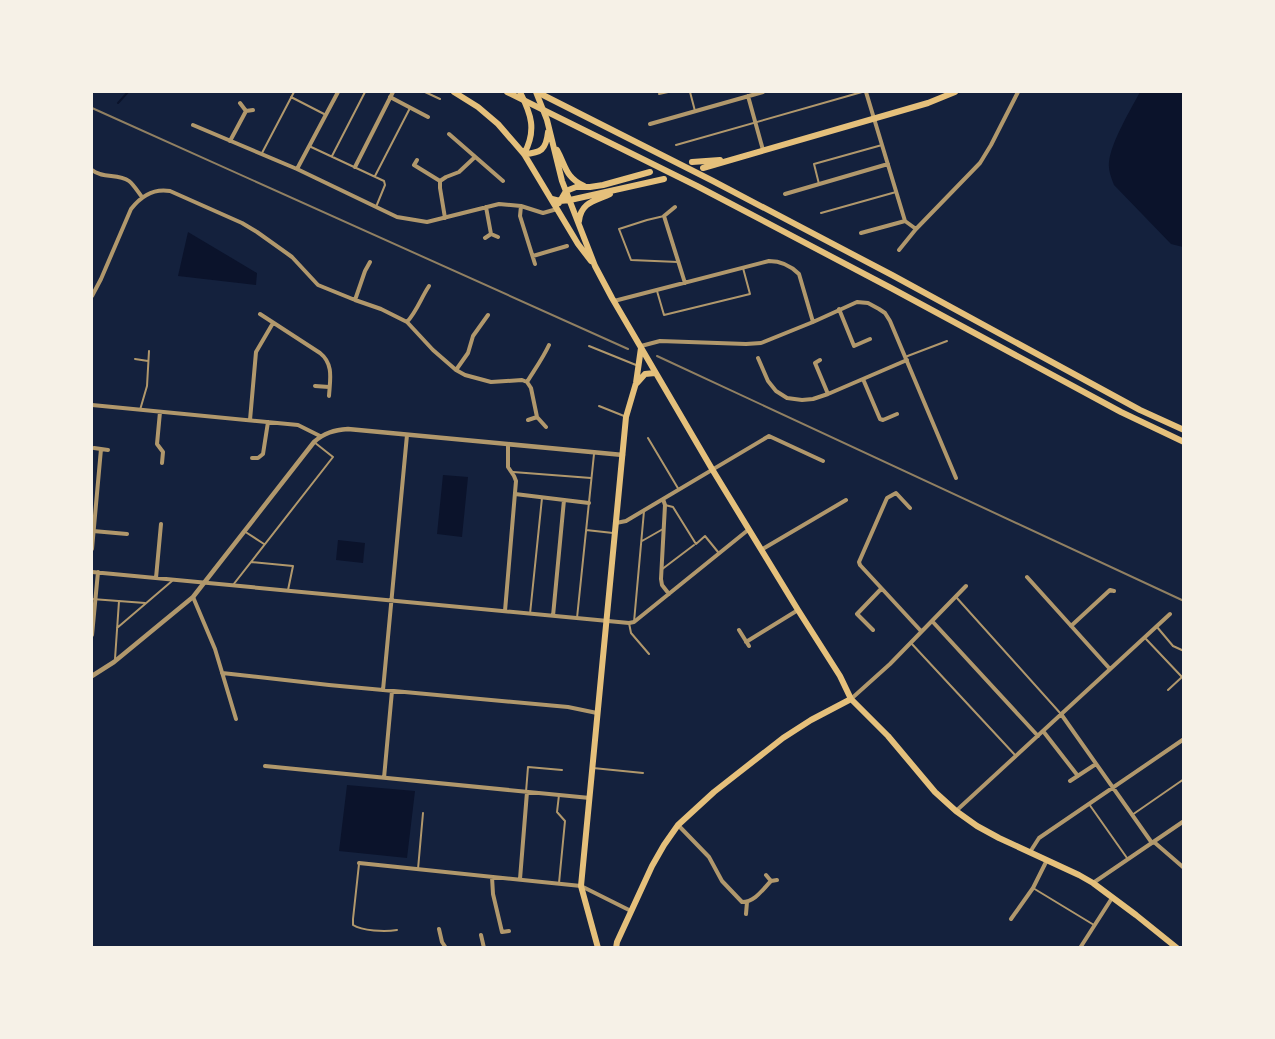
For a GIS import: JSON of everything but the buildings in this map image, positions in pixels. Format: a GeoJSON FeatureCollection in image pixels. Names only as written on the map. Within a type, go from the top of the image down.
{"type":"FeatureCollection","features":[{"type":"Feature","properties":{"kind":"main road"},"geometry":{"type":"LineString","coordinates":[[454,92],[478,107],[498,124],[524,154],[578,244],[595,266]]}},
{"type":"Feature","properties":{"kind":"main road"},"geometry":{"type":"LineString","coordinates":[[507,92],[697,186],[1121,412],[1184,442]]}},
{"type":"Feature","properties":{"kind":"main road"},"geometry":{"type":"LineString","coordinates":[[520,92],[530,111],[531,121],[530,143],[524,154]]}},
{"type":"Feature","properties":{"kind":"main road"},"geometry":{"type":"LineString","coordinates":[[536,92],[656,151],[892,275],[1140,410],[1184,430]]}},
{"type":"Feature","properties":{"kind":"main road"},"geometry":{"type":"LineString","coordinates":[[536,92],[549,125],[562,181],[595,266],[712,470],[852,699],[888,736],[935,792],[956,811],[984,830],[1093,883],[1177,948]]}},
{"type":"Feature","properties":{"kind":"main road"},"geometry":{"type":"LineString","coordinates":[[703,168],[875,119],[955,92]]}},
{"type":"Feature","properties":{"kind":"main road"},"geometry":{"type":"LineString","coordinates":[[524,154],[538,152],[545,146],[549,125]]}},
{"type":"Feature","properties":{"kind":"main road"},"geometry":{"type":"LineString","coordinates":[[552,142],[567,173],[579,183],[590,187]]}},
{"type":"Feature","properties":{"kind":"main road"},"geometry":{"type":"LineString","coordinates":[[692,162],[732,158]]}},
{"type":"Feature","properties":{"kind":"main road"},"geometry":{"type":"LineString","coordinates":[[557,209],[566,191],[576,187],[603,185],[650,172]]}},
{"type":"Feature","properties":{"kind":"main road"},"geometry":{"type":"LineString","coordinates":[[551,199],[570,200],[664,179]]}},
{"type":"Feature","properties":{"kind":"main road"},"geometry":{"type":"LineString","coordinates":[[579,222],[580,214],[585,206],[624,188]]}},
{"type":"Feature","properties":{"kind":"main road"},"geometry":{"type":"LineString","coordinates":[[598,948],[581,886],[626,417],[636,383],[641,347]]}},
{"type":"Feature","properties":{"kind":"main road"},"geometry":{"type":"LineString","coordinates":[[636,383],[645,374],[655,373]]}},
{"type":"Feature","properties":{"kind":"main road"},"geometry":{"type":"LineString","coordinates":[[616,948],[652,866],[678,825],[714,792],[783,738],[811,720],[852,699]]}},
{"type":"Feature","properties":{"kind":"street"},"geometry":{"type":"LineString","coordinates":[[297,170],[338,92]]}},
{"type":"Feature","properties":{"kind":"street"},"geometry":{"type":"LineString","coordinates":[[355,167],[393,92]]}},
{"type":"Feature","properties":{"kind":"street"},"geometry":{"type":"LineString","coordinates":[[650,124],[763,92]]}},
{"type":"Feature","properties":{"kind":"street"},"geometry":{"type":"LineString","coordinates":[[864,92],[875,119],[905,221],[916,229]]}},
{"type":"Feature","properties":{"kind":"street"},"geometry":{"type":"LineString","coordinates":[[899,250],[916,229],[980,163],[1018,92]]}},
{"type":"Feature","properties":{"kind":"street"},"geometry":{"type":"LineString","coordinates":[[748,96],[763,150]]}},
{"type":"Feature","properties":{"kind":"street"},"geometry":{"type":"LineString","coordinates":[[390,97],[428,117]]}},
{"type":"Feature","properties":{"kind":"street"},"geometry":{"type":"LineString","coordinates":[[240,103],[246,111]]}},
{"type":"Feature","properties":{"kind":"street"},"geometry":{"type":"LineString","coordinates":[[246,111],[253,110]]}},
{"type":"Feature","properties":{"kind":"street"},"geometry":{"type":"LineString","coordinates":[[230,141],[246,111]]}},
{"type":"Feature","properties":{"kind":"street"},"geometry":{"type":"LineString","coordinates":[[203,129],[205,124]]}},
{"type":"Feature","properties":{"kind":"street"},"geometry":{"type":"LineString","coordinates":[[193,125],[397,217],[423,222],[499,204],[543,213],[557,209]]}},
{"type":"Feature","properties":{"kind":"street"},"geometry":{"type":"LineString","coordinates":[[449,134],[503,181]]}},
{"type":"Feature","properties":{"kind":"street"},"geometry":{"type":"LineString","coordinates":[[440,181],[459,172],[476,157]]}},
{"type":"Feature","properties":{"kind":"street"},"geometry":{"type":"LineString","coordinates":[[417,160],[414,165],[440,181]]}},
{"type":"Feature","properties":{"kind":"street"},"geometry":{"type":"LineString","coordinates":[[784,194],[888,164]]}},
{"type":"Feature","properties":{"kind":"street"},"geometry":{"type":"LineString","coordinates":[[92,170],[100,175],[116,176],[126,180],[142,197]]}},
{"type":"Feature","properties":{"kind":"street"},"geometry":{"type":"LineString","coordinates":[[489,177],[492,172]]}},
{"type":"Feature","properties":{"kind":"street"},"geometry":{"type":"LineString","coordinates":[[440,181],[445,218]]}},
{"type":"Feature","properties":{"kind":"street"},"geometry":{"type":"LineString","coordinates":[[92,296],[131,210],[142,197],[157,190],[170,191],[242,223],[286,252],[318,285],[381,309],[407,322],[433,350],[465,375],[491,382],[522,380],[527,382],[531,388],[537,417],[546,427]]}},
{"type":"Feature","properties":{"kind":"street"},"geometry":{"type":"LineString","coordinates":[[486,207],[492,234]]}},
{"type":"Feature","properties":{"kind":"street"},"geometry":{"type":"LineString","coordinates":[[521,207],[520,216],[535,264]]}},
{"type":"Feature","properties":{"kind":"street"},"geometry":{"type":"LineString","coordinates":[[675,207],[664,216],[685,283]]}},
{"type":"Feature","properties":{"kind":"street"},"geometry":{"type":"LineString","coordinates":[[861,233],[905,221]]}},
{"type":"Feature","properties":{"kind":"street"},"geometry":{"type":"LineString","coordinates":[[492,234],[498,237]]}},
{"type":"Feature","properties":{"kind":"street"},"geometry":{"type":"LineString","coordinates":[[484,238],[492,234]]}},
{"type":"Feature","properties":{"kind":"street"},"geometry":{"type":"LineString","coordinates":[[533,256],[567,246]]}},
{"type":"Feature","properties":{"kind":"street"},"geometry":{"type":"LineString","coordinates":[[614,302],[769,261],[784,264],[799,274],[813,322]]}},
{"type":"Feature","properties":{"kind":"street"},"geometry":{"type":"LineString","coordinates":[[355,300],[362,270],[370,262]]}},
{"type":"Feature","properties":{"kind":"street"},"geometry":{"type":"LineString","coordinates":[[407,322],[416,312],[429,286]]}},
{"type":"Feature","properties":{"kind":"street"},"geometry":{"type":"LineString","coordinates":[[423,296],[428,299]]}},
{"type":"Feature","properties":{"kind":"street"},"geometry":{"type":"LineString","coordinates":[[641,347],[660,341],[761,343],[853,303],[868,303],[885,313],[890,321],[956,478]]}},
{"type":"Feature","properties":{"kind":"street"},"geometry":{"type":"LineString","coordinates":[[839,309],[854,346],[870,339]]}},
{"type":"Feature","properties":{"kind":"street"},"geometry":{"type":"LineString","coordinates":[[260,314],[326,359],[329,365],[329,396]]}},
{"type":"Feature","properties":{"kind":"street"},"geometry":{"type":"LineString","coordinates":[[456,370],[468,353],[473,336],[488,315]]}},
{"type":"Feature","properties":{"kind":"street"},"geometry":{"type":"LineString","coordinates":[[250,420],[256,352],[273,323]]}},
{"type":"Feature","properties":{"kind":"street"},"geometry":{"type":"LineString","coordinates":[[527,382],[541,362],[549,345]]}},
{"type":"Feature","properties":{"kind":"street"},"geometry":{"type":"LineString","coordinates":[[539,351],[544,354]]}},
{"type":"Feature","properties":{"kind":"street"},"geometry":{"type":"LineString","coordinates":[[758,358],[768,381],[781,395],[807,400],[828,394],[906,359]]}},
{"type":"Feature","properties":{"kind":"street"},"geometry":{"type":"LineString","coordinates":[[820,360],[815,363],[828,394]]}},
{"type":"Feature","properties":{"kind":"street"},"geometry":{"type":"LineString","coordinates":[[862,379],[880,419],[883,420],[897,414]]}},
{"type":"Feature","properties":{"kind":"street"},"geometry":{"type":"LineString","coordinates":[[315,386],[330,387]]}},
{"type":"Feature","properties":{"kind":"street"},"geometry":{"type":"LineString","coordinates":[[92,405],[303,426],[320,436]]}},
{"type":"Feature","properties":{"kind":"street"},"geometry":{"type":"LineString","coordinates":[[160,412],[157,444],[163,452],[162,463]]}},
{"type":"Feature","properties":{"kind":"street"},"geometry":{"type":"LineString","coordinates":[[528,420],[537,417]]}},
{"type":"Feature","properties":{"kind":"street"},"geometry":{"type":"LineString","coordinates":[[252,458],[258,458],[263,454],[268,422]]}},
{"type":"Feature","properties":{"kind":"street"},"geometry":{"type":"LineString","coordinates":[[92,676],[114,662],[193,597],[320,436],[348,429],[622,455]]}},
{"type":"Feature","properties":{"kind":"street"},"geometry":{"type":"LineString","coordinates":[[383,690],[406,435]]}},
{"type":"Feature","properties":{"kind":"street"},"geometry":{"type":"LineString","coordinates":[[616,524],[626,522],[644,510],[664,502],[679,490],[769,436],[823,461]]}},
{"type":"Feature","properties":{"kind":"street"},"geometry":{"type":"LineString","coordinates":[[505,611],[515,494],[515,478],[507,465],[508,444]]}},
{"type":"Feature","properties":{"kind":"street"},"geometry":{"type":"LineString","coordinates":[[94,448],[108,450]]}},
{"type":"Feature","properties":{"kind":"street"},"geometry":{"type":"LineString","coordinates":[[92,549],[93,508],[101,449]]}},
{"type":"Feature","properties":{"kind":"street"},"geometry":{"type":"LineString","coordinates":[[910,508],[896,493],[887,498],[859,560],[860,565],[921,631]]}},
{"type":"Feature","properties":{"kind":"street"},"geometry":{"type":"LineString","coordinates":[[515,494],[589,503]]}},
{"type":"Feature","properties":{"kind":"street"},"geometry":{"type":"LineString","coordinates":[[554,616],[564,500]]}},
{"type":"Feature","properties":{"kind":"street"},"geometry":{"type":"LineString","coordinates":[[761,550],[846,500]]}},
{"type":"Feature","properties":{"kind":"street"},"geometry":{"type":"LineString","coordinates":[[664,502],[661,570],[662,585],[669,594]]}},
{"type":"Feature","properties":{"kind":"street"},"geometry":{"type":"LineString","coordinates":[[156,578],[162,524]]}},
{"type":"Feature","properties":{"kind":"street"},"geometry":{"type":"LineString","coordinates":[[92,572],[631,622],[748,530]]}},
{"type":"Feature","properties":{"kind":"street"},"geometry":{"type":"LineString","coordinates":[[93,531],[127,534]]}},
{"type":"Feature","properties":{"kind":"street"},"geometry":{"type":"LineString","coordinates":[[92,635],[93,599],[98,572]]}},
{"type":"Feature","properties":{"kind":"street"},"geometry":{"type":"LineString","coordinates":[[1027,577],[1110,669]]}},
{"type":"Feature","properties":{"kind":"street"},"geometry":{"type":"LineString","coordinates":[[852,699],[966,586]]}},
{"type":"Feature","properties":{"kind":"street"},"geometry":{"type":"LineString","coordinates":[[873,630],[857,614],[881,589]]}},
{"type":"Feature","properties":{"kind":"street"},"geometry":{"type":"LineString","coordinates":[[1071,626],[1109,590]]}},
{"type":"Feature","properties":{"kind":"street"},"geometry":{"type":"LineString","coordinates":[[193,597],[215,649],[236,719]]}},
{"type":"Feature","properties":{"kind":"street"},"geometry":{"type":"LineString","coordinates":[[739,630],[748,644],[798,610]]}},
{"type":"Feature","properties":{"kind":"street"},"geometry":{"type":"LineString","coordinates":[[956,811],[1170,614]]}},
{"type":"Feature","properties":{"kind":"street"},"geometry":{"type":"LineString","coordinates":[[932,621],[1038,736]]}},
{"type":"Feature","properties":{"kind":"street"},"geometry":{"type":"LineString","coordinates":[[222,673],[568,707],[598,714]]}},
{"type":"Feature","properties":{"kind":"street"},"geometry":{"type":"LineString","coordinates":[[384,778],[393,691]]}},
{"type":"Feature","properties":{"kind":"street"},"geometry":{"type":"LineString","coordinates":[[1061,714],[1153,842],[1184,868]]}},
{"type":"Feature","properties":{"kind":"street"},"geometry":{"type":"LineString","coordinates":[[1043,731],[1078,776]]}},
{"type":"Feature","properties":{"kind":"street"},"geometry":{"type":"LineString","coordinates":[[1029,852],[1039,838],[1184,739]]}},
{"type":"Feature","properties":{"kind":"street"},"geometry":{"type":"LineString","coordinates":[[1070,781],[1096,764]]}},
{"type":"Feature","properties":{"kind":"street"},"geometry":{"type":"LineString","coordinates":[[265,766],[590,798]]}},
{"type":"Feature","properties":{"kind":"street"},"geometry":{"type":"LineString","coordinates":[[520,879],[526,792]]}},
{"type":"Feature","properties":{"kind":"street"},"geometry":{"type":"LineString","coordinates":[[1093,883],[1183,823]]}},
{"type":"Feature","properties":{"kind":"street"},"geometry":{"type":"LineString","coordinates":[[678,825],[709,857],[722,881],[740,900],[747,902],[753,900],[774,880],[766,875]]}},
{"type":"Feature","properties":{"kind":"street"},"geometry":{"type":"LineString","coordinates":[[1011,919],[1033,888],[1047,860]]}},
{"type":"Feature","properties":{"kind":"street"},"geometry":{"type":"LineString","coordinates":[[359,863],[581,886],[631,911]]}},
{"type":"Feature","properties":{"kind":"street"},"geometry":{"type":"LineString","coordinates":[[492,877],[493,894],[502,932],[509,931]]}},
{"type":"Feature","properties":{"kind":"street"},"geometry":{"type":"LineString","coordinates":[[1080,948],[1113,897]]}},
{"type":"Feature","properties":{"kind":"street"},"geometry":{"type":"LineString","coordinates":[[746,914],[747,902]]}},
{"type":"Feature","properties":{"kind":"street"},"geometry":{"type":"LineString","coordinates":[[440,929],[442,942],[446,948]]}},
{"type":"Feature","properties":{"kind":"street"},"geometry":{"type":"LineString","coordinates":[[481,935],[484,948]]}},
{"type":"Feature","properties":{"kind":"lane"},"geometry":{"type":"LineString","coordinates":[[261,154],[294,92]]}},
{"type":"Feature","properties":{"kind":"lane"},"geometry":{"type":"LineString","coordinates":[[332,157],[365,92]]}},
{"type":"Feature","properties":{"kind":"lane"},"geometry":{"type":"LineString","coordinates":[[425,92],[440,99]]}},
{"type":"Feature","properties":{"kind":"lane"},"geometry":{"type":"LineString","coordinates":[[659,94],[668,92]]}},
{"type":"Feature","properties":{"kind":"lane"},"geometry":{"type":"LineString","coordinates":[[690,92],[695,111]]}},
{"type":"Feature","properties":{"kind":"lane"},"geometry":{"type":"LineString","coordinates":[[676,146],[864,92]]}},
{"type":"Feature","properties":{"kind":"lane"},"geometry":{"type":"LineString","coordinates":[[291,97],[326,115]]}},
{"type":"Feature","properties":{"kind":"lane"},"geometry":{"type":"LineString","coordinates":[[375,176],[411,108]]}},
{"type":"Feature","properties":{"kind":"lane"},"geometry":{"type":"LineString","coordinates":[[819,184],[814,164],[882,145]]}},
{"type":"Feature","properties":{"kind":"lane"},"geometry":{"type":"LineString","coordinates":[[309,146],[384,181],[386,185],[376,208]]}},
{"type":"Feature","properties":{"kind":"lane"},"geometry":{"type":"LineString","coordinates":[[821,213],[896,192]]}},
{"type":"Feature","properties":{"kind":"lane"},"geometry":{"type":"LineString","coordinates":[[664,216],[619,229],[632,260],[678,261]]}},
{"type":"Feature","properties":{"kind":"lane"},"geometry":{"type":"LineString","coordinates":[[657,290],[664,315],[750,294],[743,268]]}},
{"type":"Feature","properties":{"kind":"lane"},"geometry":{"type":"LineString","coordinates":[[906,359],[947,341]]}},
{"type":"Feature","properties":{"kind":"lane"},"geometry":{"type":"LineString","coordinates":[[589,346],[639,366]]}},
{"type":"Feature","properties":{"kind":"lane"},"geometry":{"type":"LineString","coordinates":[[140,410],[147,386],[149,351]]}},
{"type":"Feature","properties":{"kind":"lane"},"geometry":{"type":"LineString","coordinates":[[135,359],[148,361]]}},
{"type":"Feature","properties":{"kind":"lane"},"geometry":{"type":"LineString","coordinates":[[599,406],[626,417]]}},
{"type":"Feature","properties":{"kind":"lane"},"geometry":{"type":"LineString","coordinates":[[648,438],[679,490]]}},
{"type":"Feature","properties":{"kind":"lane"},"geometry":{"type":"LineString","coordinates":[[233,585],[333,457],[314,442]]}},
{"type":"Feature","properties":{"kind":"lane"},"geometry":{"type":"LineString","coordinates":[[577,618],[594,452]]}},
{"type":"Feature","properties":{"kind":"lane"},"geometry":{"type":"LineString","coordinates":[[510,471],[591,478]]}},
{"type":"Feature","properties":{"kind":"lane"},"geometry":{"type":"LineString","coordinates":[[530,614],[542,498]]}},
{"type":"Feature","properties":{"kind":"lane"},"geometry":{"type":"LineString","coordinates":[[664,502],[673,507],[696,544]]}},
{"type":"Feature","properties":{"kind":"lane"},"geometry":{"type":"LineString","coordinates":[[644,510],[631,633],[650,654]]}},
{"type":"Feature","properties":{"kind":"lane"},"geometry":{"type":"LineString","coordinates":[[642,541],[663,529]]}},
{"type":"Feature","properties":{"kind":"lane"},"geometry":{"type":"LineString","coordinates":[[586,530],[615,533]]}},
{"type":"Feature","properties":{"kind":"lane"},"geometry":{"type":"LineString","coordinates":[[244,531],[264,545]]}},
{"type":"Feature","properties":{"kind":"lane"},"geometry":{"type":"LineString","coordinates":[[661,570],[705,536],[719,554]]}},
{"type":"Feature","properties":{"kind":"lane"},"geometry":{"type":"LineString","coordinates":[[251,562],[292,566],[288,591]]}},
{"type":"Feature","properties":{"kind":"lane"},"geometry":{"type":"LineString","coordinates":[[117,628],[173,580]]}},
{"type":"Feature","properties":{"kind":"lane"},"geometry":{"type":"LineString","coordinates":[[956,597],[1061,714]]}},
{"type":"Feature","properties":{"kind":"lane"},"geometry":{"type":"LineString","coordinates":[[93,599],[147,603]]}},
{"type":"Feature","properties":{"kind":"lane"},"geometry":{"type":"LineString","coordinates":[[114,662],[120,601]]}},
{"type":"Feature","properties":{"kind":"lane"},"geometry":{"type":"LineString","coordinates":[[1157,627],[1173,646],[1184,651]]}},
{"type":"Feature","properties":{"kind":"lane"},"geometry":{"type":"LineString","coordinates":[[1145,638],[1182,677],[1168,690]]}},
{"type":"Feature","properties":{"kind":"lane"},"geometry":{"type":"LineString","coordinates":[[911,643],[1016,756]]}},
{"type":"Feature","properties":{"kind":"lane"},"geometry":{"type":"LineString","coordinates":[[526,792],[528,767],[562,770]]}},
{"type":"Feature","properties":{"kind":"lane"},"geometry":{"type":"LineString","coordinates":[[593,768],[643,773]]}},
{"type":"Feature","properties":{"kind":"lane"},"geometry":{"type":"LineString","coordinates":[[1132,815],[1184,779]]}},
{"type":"Feature","properties":{"kind":"lane"},"geometry":{"type":"LineString","coordinates":[[559,795],[557,812],[565,822],[559,883]]}},
{"type":"Feature","properties":{"kind":"lane"},"geometry":{"type":"LineString","coordinates":[[1089,804],[1128,860]]}},
{"type":"Feature","properties":{"kind":"lane"},"geometry":{"type":"LineString","coordinates":[[418,869],[423,813]]}},
{"type":"Feature","properties":{"kind":"lane"},"geometry":{"type":"LineString","coordinates":[[359,863],[353,925],[358,928],[397,930]]}},
{"type":"Feature","properties":{"kind":"lane"},"geometry":{"type":"LineString","coordinates":[[1033,888],[1094,926]]}},
{"type":"Feature","properties":{"kind":"lane"},"geometry":{"type":"LineString","coordinates":[[1163,948],[1169,940]]}},
{"type":"Feature","properties":{"kind":"water"},"geometry":{"type":"Polygon","coordinates":[[[1140,92],[1183,92],[1183,247],[1171,244],[1114,185],[1110,174],[1109,162],[1113,145],[1140,92]]]}},
{"type":"Feature","properties":{"kind":"water"},"geometry":{"type":"Polygon","coordinates":[[[188,232],[257,273],[256,285],[178,276],[188,232]]]}},
{"type":"Feature","properties":{"kind":"water"},"geometry":{"type":"Polygon","coordinates":[[[443,475],[468,477],[462,537],[437,534],[443,475]]]}},
{"type":"Feature","properties":{"kind":"water"},"geometry":{"type":"Polygon","coordinates":[[[338,540],[365,543],[363,563],[336,560],[338,540]]]}},
{"type":"Feature","properties":{"kind":"water"},"geometry":{"type":"Polygon","coordinates":[[[347,785],[415,791],[407,858],[339,851],[347,785]]]}},
{"type":"Feature","properties":{"kind":"waterway"},"geometry":{"type":"LineString","coordinates":[[118,103],[128,92]]}},
{"type":"Feature","properties":{"kind":"railway"},"geometry":{"type":"LineString","coordinates":[[92,108],[628,349]]}},
{"type":"Feature","properties":{"kind":"railway"},"geometry":{"type":"LineString","coordinates":[[657,356],[1184,601]]}}]}
